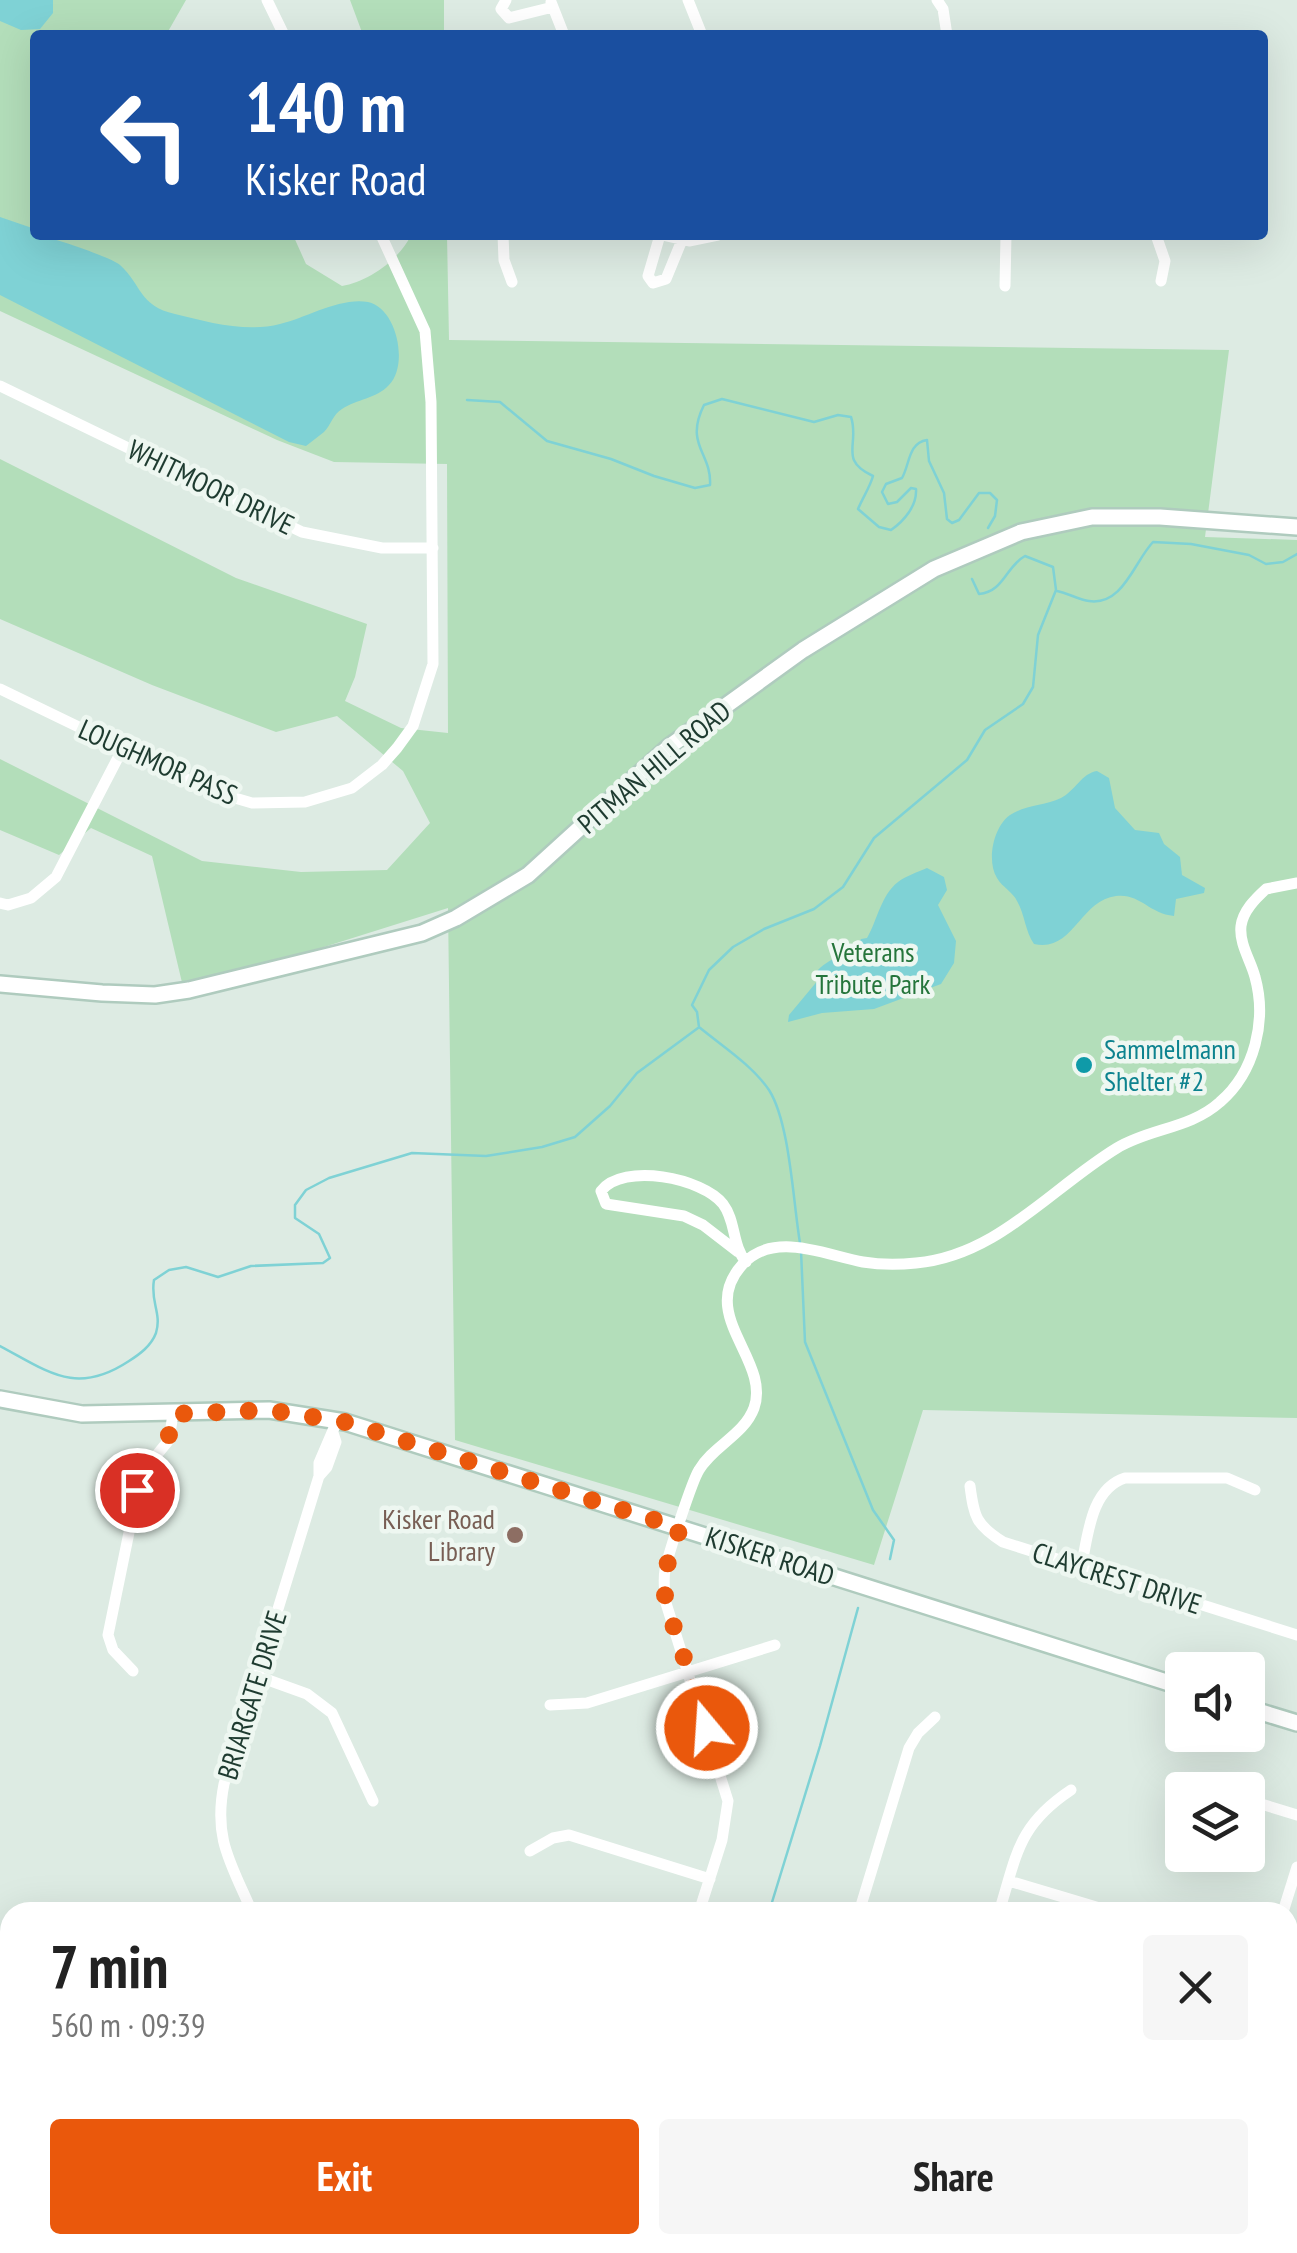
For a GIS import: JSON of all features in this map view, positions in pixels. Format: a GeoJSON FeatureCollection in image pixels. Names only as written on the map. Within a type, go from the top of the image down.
{"type":"FeatureCollection","features":[{"type":"Feature","properties":{"kind":"main road","name":"PITMAN HILL ROAD"},"geometry":{"type":"LineString","coordinates":[[0,984],[155,995],[422,933],[456,918],[528,875],[670,746],[803,650],[934,569],[1021,532],[1092,517],[1297,526]]}},
{"type":"Feature","properties":{"kind":"main road","name":"KISKER ROAD"},"geometry":{"type":"LineString","coordinates":[[0,1399],[82,1414],[269,1410],[680,1528],[1165,1683]]}},
{"type":"Feature","properties":{"kind":"main road"},"geometry":{"type":"LineString","coordinates":[[1265,1714],[1297,1724]]}},
{"type":"Feature","properties":{"kind":"street"},"geometry":{"type":"LineString","coordinates":[[267,0],[282,30]]}},
{"type":"Feature","properties":{"kind":"street"},"geometry":{"type":"LineString","coordinates":[[506,0],[501,9],[509,18],[551,4],[562,30]]}},
{"type":"Feature","properties":{"kind":"street"},"geometry":{"type":"LineString","coordinates":[[688,0],[700,30]]}},
{"type":"Feature","properties":{"kind":"street"},"geometry":{"type":"LineString","coordinates":[[937,0],[947,30]]}},
{"type":"Feature","properties":{"kind":"street","name":"LOUGHMOR PASS"},"geometry":{"type":"LineString","coordinates":[[0,689],[212,792],[252,803],[316,800],[352,788],[382,765],[413,726],[433,664],[431,384],[425,331],[383,240]]}},
{"type":"Feature","properties":{"kind":"street"},"geometry":{"type":"LineString","coordinates":[[504,240],[504,260],[512,282]]}},
{"type":"Feature","properties":{"kind":"street"},"geometry":{"type":"LineString","coordinates":[[659,240],[648,276],[653,283],[666,279],[682,240]]}},
{"type":"Feature","properties":{"kind":"street"},"geometry":{"type":"LineString","coordinates":[[1005,286],[1006,240]]}},
{"type":"Feature","properties":{"kind":"street"},"geometry":{"type":"LineString","coordinates":[[1159,240],[1164,261],[1161,282]]}},
{"type":"Feature","properties":{"kind":"street","name":"WHITMOOR DRIVE"},"geometry":{"type":"LineString","coordinates":[[0,386],[302,532],[382,548],[433,548]]}},
{"type":"Feature","properties":{"kind":"street"},"geometry":{"type":"LineString","coordinates":[[0,903],[31,898],[56,877],[123,748]]}},
{"type":"Feature","properties":{"kind":"street"},"geometry":{"type":"LineString","coordinates":[[742,1257],[764,1248],[802,1249],[891,1266],[951,1256],[1003,1233],[1118,1147],[1192,1122],[1221,1102],[1244,1071],[1258,1028],[1259,992],[1241,933],[1242,921],[1266,889],[1297,882]]}},
{"type":"Feature","properties":{"kind":"street"},"geometry":{"type":"LineString","coordinates":[[702,1902],[728,1818],[728,1801],[665,1600],[665,1571],[698,1471],[745,1424],[754,1408],[755,1379],[729,1318],[727,1300],[742,1257],[722,1202],[691,1185],[671,1178],[632,1176],[612,1180],[602,1190],[606,1204],[659,1210],[703,1224],[742,1257]]}},
{"type":"Feature","properties":{"kind":"street"},"geometry":{"type":"LineString","coordinates":[[134,1671],[112,1650],[108,1635],[142,1474],[168,1440],[173,1414]]}},
{"type":"Feature","properties":{"kind":"street","name":"BRIARGATE DRIVE"},"geometry":{"type":"LineString","coordinates":[[245,1902],[224,1849],[218,1812],[319,1476],[336,1442],[335,1427]]}},
{"type":"Feature","properties":{"kind":"street"},"geometry":{"type":"LineString","coordinates":[[1080,1568],[1098,1501],[1116,1481],[1227,1478],[1255,1490]]}},
{"type":"Feature","properties":{"kind":"street","name":"CLAYCREST DRIVE"},"geometry":{"type":"LineString","coordinates":[[970,1486],[973,1511],[982,1529],[1002,1542],[1297,1635]]}},
{"type":"Feature","properties":{"kind":"street"},"geometry":{"type":"LineString","coordinates":[[550,1705],[587,1703],[775,1645]]}},
{"type":"Feature","properties":{"kind":"street"},"geometry":{"type":"LineString","coordinates":[[257,1676],[306,1694],[332,1714],[374,1801]]}},
{"type":"Feature","properties":{"kind":"street"},"geometry":{"type":"LineString","coordinates":[[862,1902],[909,1748],[918,1733],[935,1718]]}},
{"type":"Feature","properties":{"kind":"street"},"geometry":{"type":"LineString","coordinates":[[1002,1902],[1022,1838],[1046,1806],[1070,1790]]}},
{"type":"Feature","properties":{"kind":"street"},"geometry":{"type":"LineString","coordinates":[[1265,1805],[1297,1815]]}},
{"type":"Feature","properties":{"kind":"street"},"geometry":{"type":"LineString","coordinates":[[530,1852],[552,1838],[569,1835],[710,1878]]}},
{"type":"Feature","properties":{"kind":"street"},"geometry":{"type":"LineString","coordinates":[[1287,1902],[1297,1867]]}},
{"type":"Feature","properties":{"kind":"street"},"geometry":{"type":"LineString","coordinates":[[1009,1881],[1079,1902]]}},
{"type":"Feature","properties":{"kind":"green space","name":"Veterans Tribute Park"},"geometry":{"type":"Polygon","coordinates":[[[0,0],[186,0],[169,30],[30,30],[30,240],[295,240],[306,264],[342,286],[382,268],[408,240],[447,240],[449,340],[1229,350],[1205,537],[1297,540],[1297,1418],[923,1410],[874,1565],[455,1440],[448,908],[184,991],[152,856],[91,828],[59,855],[0,830],[0,759],[202,861],[301,872],[387,870],[430,823],[403,771],[337,716],[276,732],[152,685],[0,619],[0,459],[236,578],[367,624],[355,677],[345,701],[401,728],[448,733],[447,464],[334,462],[277,440],[0,311],[0,0]]]}},
{"type":"Feature","properties":{"kind":"green space"},"geometry":{"type":"Polygon","coordinates":[[[350,0],[444,0],[444,30],[361,30],[350,0]]]}},
{"type":"Feature","properties":{"kind":"water"},"geometry":{"type":"Polygon","coordinates":[[[0,0],[53,0],[53,13],[40,29],[21,30],[0,21],[0,0]]]}},
{"type":"Feature","properties":{"kind":"water"},"geometry":{"type":"Polygon","coordinates":[[[0,217],[30,227],[30,240],[54,240],[115,262],[154,306],[201,320],[241,327],[267,326],[335,305],[368,302],[378,306],[393,326],[398,364],[389,385],[339,411],[324,432],[306,446],[289,442],[0,295],[0,217]]]}},
{"type":"Feature","properties":{"kind":"water"},"geometry":{"type":"Polygon","coordinates":[[[1097,771],[1109,778],[1115,808],[1135,830],[1159,833],[1164,844],[1180,857],[1182,875],[1205,888],[1204,893],[1176,899],[1174,916],[1132,897],[1116,896],[1093,906],[1058,941],[1034,944],[1017,901],[994,871],[996,835],[1010,815],[1061,798],[1097,771]]]}},
{"type":"Feature","properties":{"kind":"water"},"geometry":{"type":"Polygon","coordinates":[[[927,868],[944,877],[947,890],[938,905],[956,941],[954,963],[941,984],[874,1009],[822,1013],[788,1022],[789,1015],[819,979],[818,970],[867,938],[892,887],[927,868]]]}},
{"type":"Feature","properties":{"kind":"waterway"},"geometry":{"type":"LineString","coordinates":[[467,400],[500,402],[547,441],[695,488],[710,485],[697,430],[704,405],[722,399],[814,422],[838,415],[851,417],[853,457],[862,470],[873,476],[858,509],[879,527],[891,530],[912,507],[916,489],[911,488],[897,502],[888,504],[882,492],[886,484],[902,478],[916,445],[927,440],[929,461],[944,493],[947,519],[952,523],[959,520],[979,493],[990,493],[997,500],[988,528]]}},
{"type":"Feature","properties":{"kind":"waterway"},"geometry":{"type":"LineString","coordinates":[[1057,591],[1089,601],[1111,597],[1127,581],[1153,542],[1191,544],[1249,555],[1266,564],[1283,562],[1297,554]]}},
{"type":"Feature","properties":{"kind":"waterway"},"geometry":{"type":"LineString","coordinates":[[800,1243],[786,1142],[776,1104],[754,1072],[699,1027],[692,1005],[709,970],[733,947],[764,929],[814,909],[843,887],[874,838],[967,760],[985,730],[1023,704],[1033,687],[1038,635],[1056,590],[1053,567],[1025,556],[994,589],[979,594],[972,579]]}},
{"type":"Feature","properties":{"kind":"waterway"},"geometry":{"type":"LineString","coordinates":[[0,1346],[63,1376],[93,1377],[110,1371],[129,1361],[154,1338],[158,1319],[154,1280],[169,1270],[186,1267],[218,1277],[251,1266],[323,1263],[330,1258],[319,1234],[295,1218],[295,1205],[306,1190],[329,1178],[412,1153],[486,1156],[575,1137],[610,1106],[637,1073],[698,1028]]}},
{"type":"Feature","properties":{"kind":"waterway"},"geometry":{"type":"LineString","coordinates":[[801,1251],[805,1342],[873,1510],[894,1540],[890,1559]]}},
{"type":"Feature","properties":{"kind":"waterway"},"geometry":{"type":"LineString","coordinates":[[772,1902],[858,1608]]}},
{"type":"Feature","properties":{"kind":"place","name":"Sammelmann Shelter #2"},"geometry":{"type":"Point","coordinates":[1084,1065]}},
{"type":"Feature","properties":{"kind":"place","name":"Kisker Road Library"},"geometry":{"type":"Point","coordinates":[515,1535]}},
{"type":"Feature","properties":{"kind":"route"},"geometry":{"type":"LineString","coordinates":[[137,1490],[147,1464],[168,1440],[173,1414],[269,1410],[337,1420],[384,1433],[680,1528],[665,1571],[665,1600],[707,1728]]}}]}
